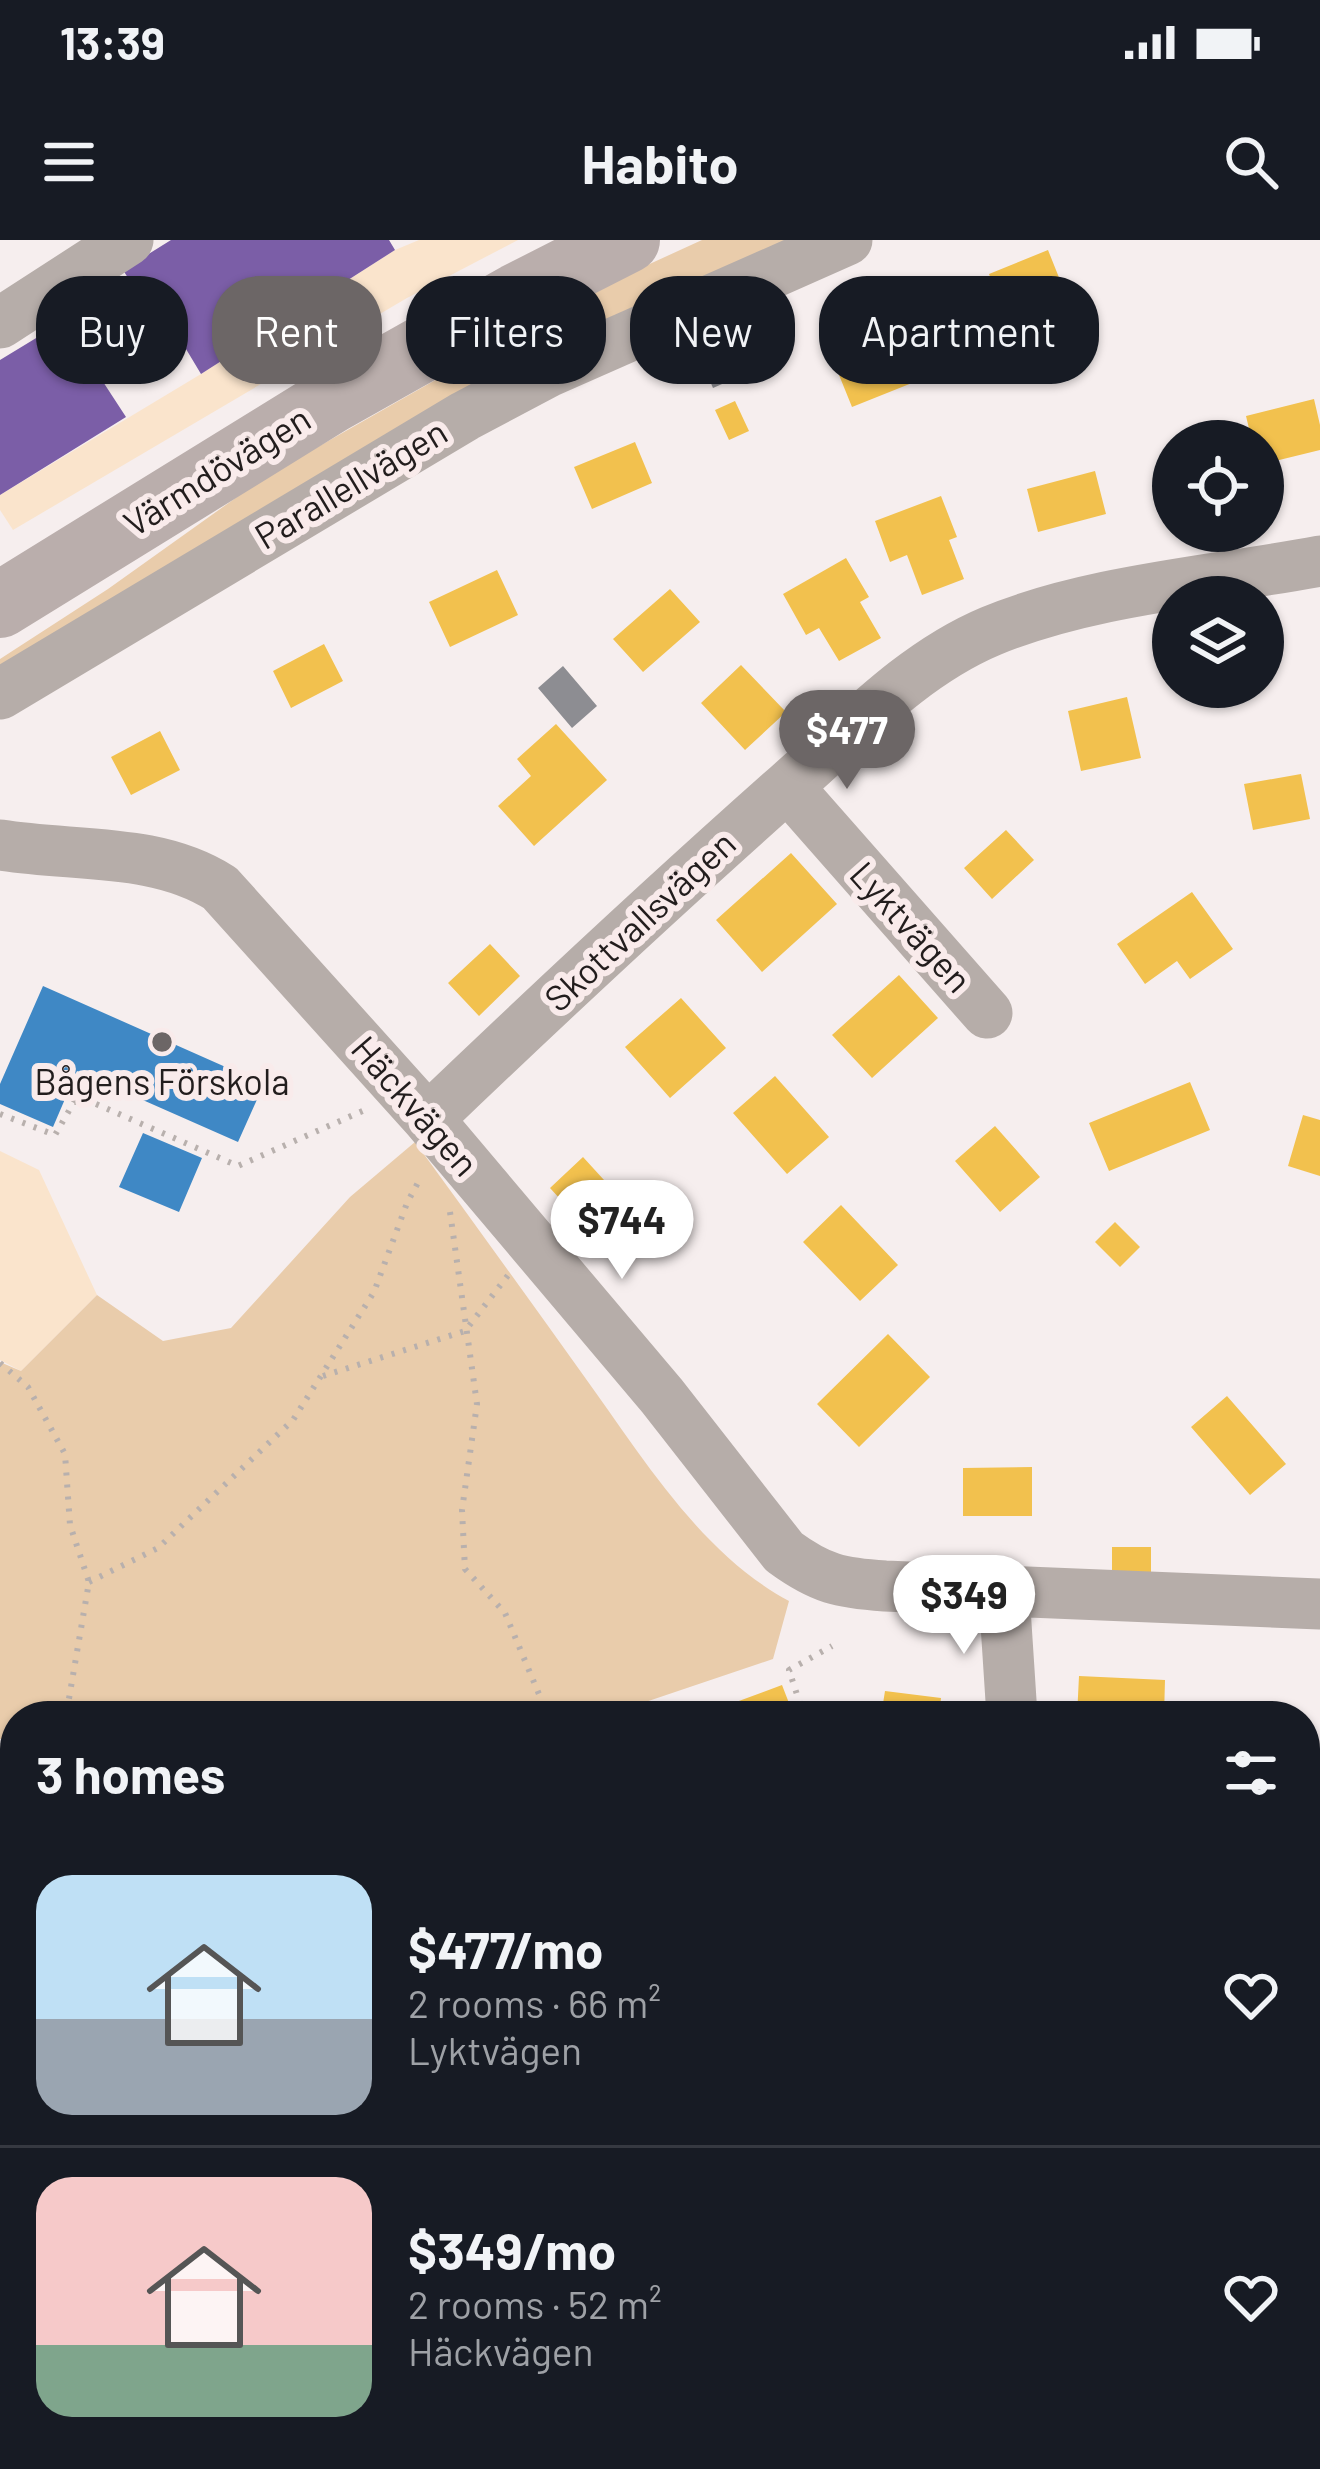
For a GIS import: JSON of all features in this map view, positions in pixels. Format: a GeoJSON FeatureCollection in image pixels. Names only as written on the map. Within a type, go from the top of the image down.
{"type":"FeatureCollection","features":[{"type":"Feature","properties":{"kind":"main road","name":"Värmdövägen"},"geometry":{"type":"LineString","coordinates":[[0,605],[332,400],[628,240]]}},
{"type":"Feature","properties":{"kind":"street"},"geometry":{"type":"LineString","coordinates":[[0,322],[128,240]]}},
{"type":"Feature","properties":{"kind":"street","name":"Parallellvägen"},"geometry":{"type":"LineString","coordinates":[[0,694],[485,405],[548,372],[847,240]]}},
{"type":"Feature","properties":{"kind":"street","name":"Skottvallsvägen"},"geometry":{"type":"LineString","coordinates":[[425,1116],[907,680],[952,650],[992,631],[1099,600],[1320,561]]}},
{"type":"Feature","properties":{"kind":"street","name":"Lyktvägen"},"geometry":{"type":"LineString","coordinates":[[788,787],[987,1013]]}},
{"type":"Feature","properties":{"kind":"street","name":"Häckvägen"},"geometry":{"type":"LineString","coordinates":[[0,844],[165,863],[199,874],[220,888],[425,1116],[662,1396],[784,1552],[806,1568],[846,1583],[1320,1604]]}},
{"type":"Feature","properties":{"kind":"street"},"geometry":{"type":"LineString","coordinates":[[1004,1593],[1011,1701]]}},
{"type":"Feature","properties":{"kind":"path"},"geometry":{"type":"LineString","coordinates":[[0,1114],[55,1135],[74,1102],[87,1100],[238,1166],[338,1125],[425,1116]]}},
{"type":"Feature","properties":{"kind":"path"},"geometry":{"type":"LineString","coordinates":[[425,1116],[477,1404],[463,1510],[465,1569],[505,1613],[541,1701]]}},
{"type":"Feature","properties":{"kind":"path"},"geometry":{"type":"LineString","coordinates":[[89,1582],[158,1548],[293,1420],[374,1292],[407,1203],[425,1116]]}},
{"type":"Feature","properties":{"kind":"path"},"geometry":{"type":"LineString","coordinates":[[319,1377],[465,1331],[533,1243]]}},
{"type":"Feature","properties":{"kind":"path"},"geometry":{"type":"LineString","coordinates":[[0,1363],[28,1387],[65,1454],[70,1525],[89,1582],[69,1701]]}},
{"type":"Feature","properties":{"kind":"path"},"geometry":{"type":"LineString","coordinates":[[799,1701],[788,1670],[832,1646]]}},
{"type":"Feature","properties":{"kind":"shaded area"},"geometry":{"type":"Polygon","coordinates":[[[419,240],[518,240],[449,276],[406,276],[406,299],[382,313],[382,276],[354,276],[419,240]]]}},
{"type":"Feature","properties":{"kind":"shaded area"},"geometry":{"type":"Polygon","coordinates":[[[702,240],[804,240],[738,276],[630,276],[630,335],[606,348],[606,284],[702,240]]]}},
{"type":"Feature","properties":{"kind":"shaded area"},"geometry":{"type":"Polygon","coordinates":[[[212,367],[212,384],[261,384],[13,530],[0,510],[0,495],[212,367]]]}},
{"type":"Feature","properties":{"kind":"shaded area"},"geometry":{"type":"Polygon","coordinates":[[[428,384],[540,384],[0,679],[0,659],[265,477],[428,384]]]}},
{"type":"Feature","properties":{"kind":"shaded area"},"geometry":{"type":"Polygon","coordinates":[[[415,1142],[673,1499],[727,1556],[789,1601],[773,1659],[648,1701],[0,1701],[0,1362],[21,1371],[97,1295],[163,1341],[231,1328],[350,1197],[415,1142]]]}},
{"type":"Feature","properties":{"kind":"shaded area"},"geometry":{"type":"Polygon","coordinates":[[[0,1151],[39,1170],[97,1295],[21,1371],[0,1360],[0,1151]]]}},
{"type":"Feature","properties":{"kind":"building: Homes"},"geometry":{"type":"Polygon","coordinates":[[[1048,250],[1058,276],[990,276],[1048,250]]]}},
{"type":"Feature","properties":{"kind":"building: Homes"},"geometry":{"type":"Polygon","coordinates":[[[843,384],[910,384],[852,407],[843,384]]]}},
{"type":"Feature","properties":{"kind":"building: Homes"},"geometry":{"type":"Polygon","coordinates":[[[1314,399],[1320,450],[1284,459],[1284,420],[1247,420],[1246,416],[1314,399]]]}},
{"type":"Feature","properties":{"kind":"building: Homes"},"geometry":{"type":"Polygon","coordinates":[[[735,401],[749,431],[729,440],[715,410],[735,401]]]}},
{"type":"Feature","properties":{"kind":"building: Homes"},"geometry":{"type":"Polygon","coordinates":[[[635,442],[652,483],[592,509],[574,467],[635,442]]]}},
{"type":"Feature","properties":{"kind":"building: Homes"},"geometry":{"type":"Polygon","coordinates":[[[1095,471],[1106,514],[1038,532],[1027,489],[1095,471]]]}},
{"type":"Feature","properties":{"kind":"building: Homes"},"geometry":{"type":"Polygon","coordinates":[[[941,496],[957,537],[949,540],[964,579],[922,595],[907,555],[890,562],[875,521],[941,496]]]}},
{"type":"Feature","properties":{"kind":"building: Homes"},"geometry":{"type":"Polygon","coordinates":[[[846,558],[869,597],[860,602],[881,638],[839,661],[819,628],[806,635],[783,594],[846,558]]]}},
{"type":"Feature","properties":{"kind":"building: Homes"},"geometry":{"type":"Polygon","coordinates":[[[497,570],[518,615],[450,647],[429,602],[497,570]]]}},
{"type":"Feature","properties":{"kind":"building: Homes"},"geometry":{"type":"Polygon","coordinates":[[[670,589],[700,622],[643,672],[613,639],[670,589]]]}},
{"type":"Feature","properties":{"kind":"building: Homes"},"geometry":{"type":"Polygon","coordinates":[[[324,644],[343,681],[291,708],[273,671],[324,644]]]}},
{"type":"Feature","properties":{"kind":"building: Homes"},"geometry":{"type":"Polygon","coordinates":[[[741,665],[786,712],[745,750],[701,703],[741,665]]]}},
{"type":"Feature","properties":{"kind":"building: Homes"},"geometry":{"type":"Polygon","coordinates":[[[1127,697],[1141,758],[1081,771],[1068,711],[1127,697]]]}},
{"type":"Feature","properties":{"kind":"building: Homes"},"geometry":{"type":"Polygon","coordinates":[[[556,724],[607,780],[534,846],[498,806],[531,776],[517,759],[556,724]]]}},
{"type":"Feature","properties":{"kind":"building: Homes"},"geometry":{"type":"Polygon","coordinates":[[[160,731],[180,770],[131,795],[111,757],[160,731]]]}},
{"type":"Feature","properties":{"kind":"building: Homes"},"geometry":{"type":"Polygon","coordinates":[[[1301,774],[1310,819],[1253,830],[1244,784],[1301,774]]]}},
{"type":"Feature","properties":{"kind":"building: Homes"},"geometry":{"type":"Polygon","coordinates":[[[1006,830],[1034,860],[992,899],[964,868],[1006,830]]]}},
{"type":"Feature","properties":{"kind":"building: Homes"},"geometry":{"type":"Polygon","coordinates":[[[791,853],[837,904],[762,972],[716,920],[791,853]]]}},
{"type":"Feature","properties":{"kind":"building: Homes"},"geometry":{"type":"Polygon","coordinates":[[[1192,892],[1233,949],[1190,979],[1177,961],[1145,984],[1117,944],[1192,892]]]}},
{"type":"Feature","properties":{"kind":"building: Homes"},"geometry":{"type":"Polygon","coordinates":[[[490,944],[520,976],[479,1016],[448,983],[490,944]]]}},
{"type":"Feature","properties":{"kind":"building: Homes"},"geometry":{"type":"Polygon","coordinates":[[[899,975],[938,1018],[872,1078],[832,1035],[899,975]]]}},
{"type":"Feature","properties":{"kind":"building: Homes"},"geometry":{"type":"Polygon","coordinates":[[[681,998],[726,1048],[670,1098],[625,1047],[681,998]]]}},
{"type":"Feature","properties":{"kind":"building: Homes"},"geometry":{"type":"Polygon","coordinates":[[[775,1076],[829,1137],[787,1174],[733,1113],[775,1076]]]}},
{"type":"Feature","properties":{"kind":"building: Homes"},"geometry":{"type":"Polygon","coordinates":[[[1190,1082],[1210,1130],[1109,1171],[1089,1123],[1190,1082]]]}},
{"type":"Feature","properties":{"kind":"building: Homes"},"geometry":{"type":"Polygon","coordinates":[[[1303,1115],[1320,1120],[1320,1176],[1288,1166],[1303,1115]]]}},
{"type":"Feature","properties":{"kind":"building: Homes"},"geometry":{"type":"Polygon","coordinates":[[[995,1126],[1040,1177],[1000,1212],[955,1161],[995,1126]]]}},
{"type":"Feature","properties":{"kind":"building: Homes"},"geometry":{"type":"Polygon","coordinates":[[[583,1157],[625,1203],[592,1234],[550,1188],[583,1157]]]}},
{"type":"Feature","properties":{"kind":"building: Homes"},"geometry":{"type":"Polygon","coordinates":[[[841,1205],[898,1265],[860,1301],[803,1242],[841,1205]]]}},
{"type":"Feature","properties":{"kind":"building: Homes"},"geometry":{"type":"Polygon","coordinates":[[[1115,1222],[1140,1247],[1120,1267],[1095,1242],[1115,1222]]]}},
{"type":"Feature","properties":{"kind":"building: Homes"},"geometry":{"type":"Polygon","coordinates":[[[888,1334],[930,1377],[859,1447],[817,1404],[888,1334]]]}},
{"type":"Feature","properties":{"kind":"building: Homes"},"geometry":{"type":"Polygon","coordinates":[[[1227,1396],[1286,1464],[1250,1495],[1191,1427],[1227,1396]]]}},
{"type":"Feature","properties":{"kind":"building: Homes"},"geometry":{"type":"Polygon","coordinates":[[[1032,1467],[1032,1516],[963,1516],[963,1468],[1032,1467]]]}},
{"type":"Feature","properties":{"kind":"building: Homes"},"geometry":{"type":"Polygon","coordinates":[[[1112,1547],[1151,1547],[1151,1577],[1112,1577],[1112,1547]]]}},
{"type":"Feature","properties":{"kind":"building: Homes"},"geometry":{"type":"Polygon","coordinates":[[[1079,1676],[1165,1680],[1164,1701],[1078,1701],[1079,1676]]]}},
{"type":"Feature","properties":{"kind":"building: Homes"},"geometry":{"type":"Polygon","coordinates":[[[782,1685],[788,1701],[739,1701],[782,1685]]]}},
{"type":"Feature","properties":{"kind":"building: Homes"},"geometry":{"type":"Polygon","coordinates":[[[885,1691],[941,1698],[941,1701],[883,1701],[885,1691]]]}},
{"type":"Feature","properties":{"kind":"building: Offices"},"geometry":{"type":"Polygon","coordinates":[[[171,240],[389,240],[395,250],[354,276],[212,276],[212,367],[201,374],[188,352],[188,276],[127,276],[123,270],[171,240]]]}},
{"type":"Feature","properties":{"kind":"building: Offices"},"geometry":{"type":"Polygon","coordinates":[[[36,338],[36,384],[104,384],[126,417],[0,495],[0,360],[36,338]]]}},
{"type":"Feature","properties":{"kind":"building: Schools"},"geometry":{"type":"Polygon","coordinates":[[[43,986],[264,1084],[238,1142],[77,1071],[53,1127],[0,1104],[0,1084],[43,986]]]}},
{"type":"Feature","properties":{"kind":"building: Schools"},"geometry":{"type":"Polygon","coordinates":[[[143,1133],[202,1158],[179,1212],[119,1187],[143,1133]]]}},
{"type":"Feature","properties":{"kind":"building: Industry"},"geometry":{"type":"Polygon","coordinates":[[[563,666],[597,706],[572,728],[538,688],[563,666]]]}},
{"type":"Feature","properties":{"kind":"place","name":"Bågens Förskola"},"geometry":{"type":"Point","coordinates":[162,1042]}}]}
